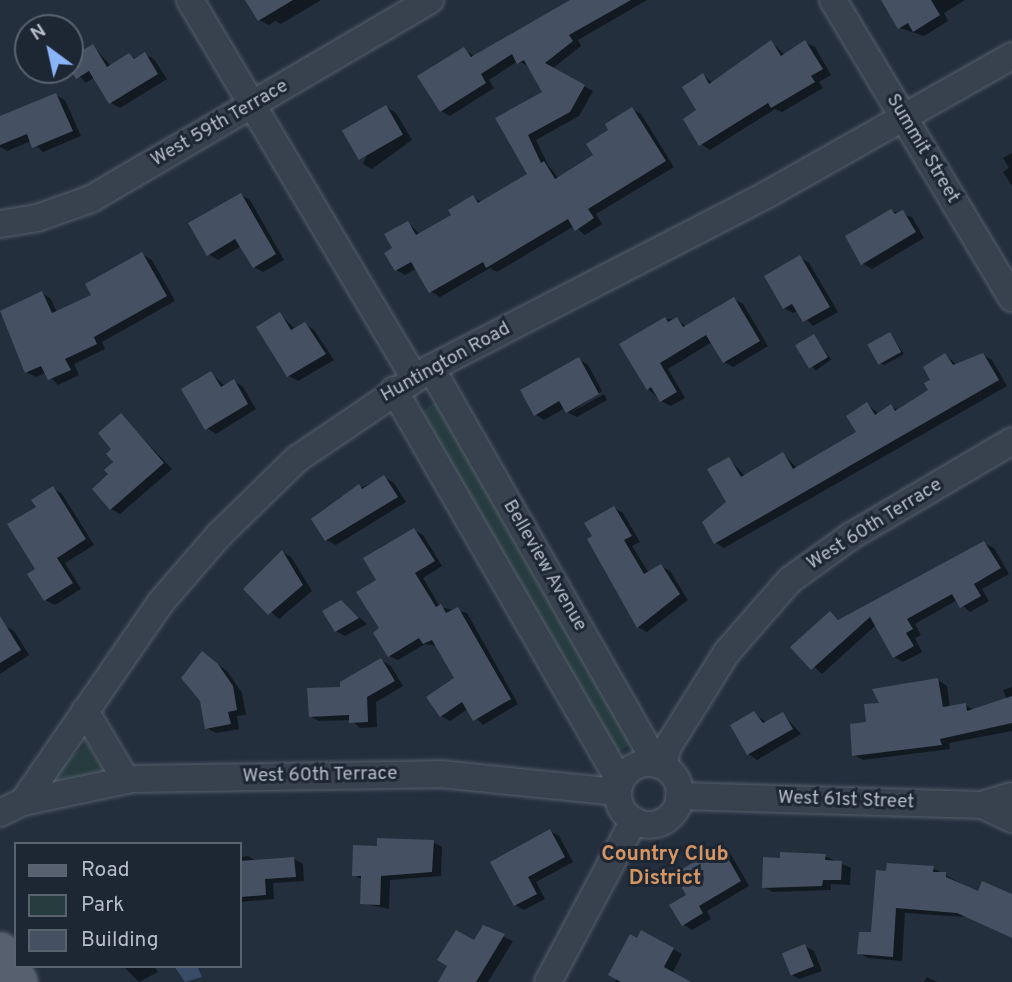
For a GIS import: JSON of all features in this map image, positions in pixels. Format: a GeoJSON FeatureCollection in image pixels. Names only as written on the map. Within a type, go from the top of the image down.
{"type":"FeatureCollection","features":[{"type":"Feature","properties":{"kind":"main road"},"geometry":{"type":"LineString","coordinates":[[0,952],[18,982]]}},
{"type":"Feature","properties":{"kind":"street","name":"Belleview Avenue"},"geometry":{"type":"LineString","coordinates":[[190,0],[413,379],[660,765]]}},
{"type":"Feature","properties":{"kind":"street","name":"West 59th Terrace"},"geometry":{"type":"LineString","coordinates":[[0,224],[37,218],[91,199],[430,0]]}},
{"type":"Feature","properties":{"kind":"street","name":"Summit Street"},"geometry":{"type":"LineString","coordinates":[[833,0],[1012,299]]}},
{"type":"Feature","properties":{"kind":"street","name":"Huntington Road"},"geometry":{"type":"LineString","coordinates":[[12,808],[85,711],[161,602],[219,535],[297,459],[413,379],[905,120],[1012,57]]}},
{"type":"Feature","properties":{"kind":"street","name":"Belleview Avenue"},"geometry":{"type":"LineString","coordinates":[[413,379],[619,787]]}},
{"type":"Feature","properties":{"kind":"street","name":"West 60th Terrace"},"geometry":{"type":"LineString","coordinates":[[660,765],[667,748],[727,652],[790,580],[851,536],[1012,441]]}},
{"type":"Feature","properties":{"kind":"street"},"geometry":{"type":"LineString","coordinates":[[85,711],[126,780]]}},
{"type":"Feature","properties":{"kind":"street"},"geometry":{"type":"LineString","coordinates":[[660,765],[677,780],[679,796],[664,824],[634,820],[623,811],[619,787],[633,767],[660,765]]}},
{"type":"Feature","properties":{"kind":"street","name":"West 60th Terrace"},"geometry":{"type":"LineString","coordinates":[[12,808],[126,780],[440,774],[619,787]]}},
{"type":"Feature","properties":{"kind":"street","name":"West 61st Street"},"geometry":{"type":"LineString","coordinates":[[679,796],[982,805],[1012,796]]}},
{"type":"Feature","properties":{"kind":"street"},"geometry":{"type":"LineString","coordinates":[[982,805],[1012,819]]}},
{"type":"Feature","properties":{"kind":"street"},"geometry":{"type":"LineString","coordinates":[[548,982],[634,820]]}},
{"type":"Feature","properties":{"kind":"green space"},"geometry":{"type":"Polygon","coordinates":[[[433,403],[439,404],[633,743],[618,752],[419,415],[433,403]]]}},
{"type":"Feature","properties":{"kind":"green space"},"geometry":{"type":"Polygon","coordinates":[[[87,743],[106,774],[50,789],[44,782],[87,743]]]}},
{"type":"Feature","properties":{"kind":"water"},"geometry":{"type":"Polygon","coordinates":[[[175,968],[198,968],[202,977],[185,982],[175,968]]]}},
{"type":"Feature","properties":{"kind":"building"},"geometry":{"type":"Polygon","coordinates":[[[245,0],[293,0],[258,21],[245,0]]]}},
{"type":"Feature","properties":{"kind":"building"},"geometry":{"type":"Polygon","coordinates":[[[570,0],[631,0],[569,35],[573,41],[545,63],[585,85],[570,112],[528,135],[541,163],[544,161],[555,179],[593,155],[586,144],[608,130],[605,124],[632,107],[666,161],[588,209],[594,218],[575,231],[568,219],[486,268],[483,262],[429,293],[411,262],[395,271],[384,253],[392,248],[384,234],[408,221],[416,235],[451,215],[448,210],[473,195],[478,203],[527,174],[495,118],[542,92],[524,60],[517,64],[512,54],[481,74],[486,83],[440,112],[417,76],[464,47],[471,57],[570,0]]]}},
{"type":"Feature","properties":{"kind":"building"},"geometry":{"type":"Polygon","coordinates":[[[881,0],[931,0],[940,15],[913,32],[908,23],[898,29],[881,0]]]}},
{"type":"Feature","properties":{"kind":"building"},"geometry":{"type":"Polygon","coordinates":[[[771,40],[781,56],[805,40],[823,69],[811,76],[815,82],[771,108],[768,103],[699,146],[683,119],[696,110],[682,87],[703,73],[709,84],[771,40]]]}},
{"type":"Feature","properties":{"kind":"building"},"geometry":{"type":"Polygon","coordinates":[[[93,44],[107,67],[129,53],[134,59],[145,52],[158,74],[109,104],[89,71],[84,74],[84,49],[93,44]]]}},
{"type":"Feature","properties":{"kind":"building"},"geometry":{"type":"Polygon","coordinates":[[[56,93],[73,131],[32,148],[27,134],[0,145],[0,116],[56,93]]]}},
{"type":"Feature","properties":{"kind":"building"},"geometry":{"type":"Polygon","coordinates":[[[386,105],[403,134],[359,160],[342,130],[386,105]]]}},
{"type":"Feature","properties":{"kind":"building"},"geometry":{"type":"Polygon","coordinates":[[[241,193],[276,254],[253,268],[235,239],[207,256],[188,223],[241,193]]]}},
{"type":"Feature","properties":{"kind":"building"},"geometry":{"type":"Polygon","coordinates":[[[891,209],[895,214],[903,210],[916,232],[861,265],[845,236],[891,209]]]}},
{"type":"Feature","properties":{"kind":"building"},"geometry":{"type":"Polygon","coordinates":[[[142,252],[167,296],[94,337],[97,344],[65,359],[71,370],[48,380],[41,366],[25,373],[0,311],[42,291],[52,313],[91,295],[85,284],[142,252]]]}},
{"type":"Feature","properties":{"kind":"building"},"geometry":{"type":"Polygon","coordinates":[[[800,255],[830,307],[803,322],[792,304],[783,309],[764,276],[800,255]]]}},
{"type":"Feature","properties":{"kind":"building"},"geometry":{"type":"Polygon","coordinates":[[[734,297],[760,341],[723,363],[706,335],[660,363],[677,392],[660,402],[651,387],[647,390],[619,344],[665,317],[668,322],[677,317],[683,327],[734,297]]]}},
{"type":"Feature","properties":{"kind":"building"},"geometry":{"type":"Polygon","coordinates":[[[280,312],[291,330],[305,322],[326,354],[287,377],[256,327],[280,312]]]}},
{"type":"Feature","properties":{"kind":"building"},"geometry":{"type":"Polygon","coordinates":[[[890,332],[901,352],[878,365],[867,345],[890,332]]]}},
{"type":"Feature","properties":{"kind":"building"},"geometry":{"type":"Polygon","coordinates":[[[814,334],[828,357],[809,368],[795,345],[814,334]]]}},
{"type":"Feature","properties":{"kind":"building"},"geometry":{"type":"Polygon","coordinates":[[[945,353],[953,365],[983,353],[999,380],[714,544],[702,522],[726,502],[707,469],[729,457],[741,477],[783,452],[793,469],[856,432],[846,416],[867,402],[875,415],[891,404],[895,411],[928,390],[924,383],[930,380],[923,367],[945,353]]]}},
{"type":"Feature","properties":{"kind":"building"},"geometry":{"type":"Polygon","coordinates":[[[579,357],[599,394],[566,413],[559,401],[534,416],[520,390],[579,357]]]}},
{"type":"Feature","properties":{"kind":"building"},"geometry":{"type":"Polygon","coordinates":[[[211,371],[221,387],[234,379],[248,404],[205,430],[181,389],[211,371]]]}},
{"type":"Feature","properties":{"kind":"building"},"geometry":{"type":"Polygon","coordinates":[[[121,413],[164,463],[110,510],[92,489],[108,474],[104,470],[113,462],[106,454],[111,449],[98,433],[121,413]]]}},
{"type":"Feature","properties":{"kind":"building"},"geometry":{"type":"Polygon","coordinates":[[[384,475],[398,497],[325,541],[311,519],[359,484],[362,489],[384,475]]]}},
{"type":"Feature","properties":{"kind":"building"},"geometry":{"type":"Polygon","coordinates":[[[53,486],[86,539],[57,558],[73,583],[44,601],[27,574],[35,569],[7,524],[36,507],[31,500],[53,486]]]}},
{"type":"Feature","properties":{"kind":"building"},"geometry":{"type":"Polygon","coordinates":[[[614,506],[632,536],[624,540],[644,574],[661,564],[680,594],[637,628],[587,539],[592,536],[584,523],[614,506]]]}},
{"type":"Feature","properties":{"kind":"building"},"geometry":{"type":"Polygon","coordinates":[[[414,528],[435,561],[415,573],[436,607],[441,604],[446,613],[458,607],[511,699],[473,721],[462,702],[440,717],[426,697],[454,678],[432,640],[423,644],[419,638],[388,657],[373,633],[379,628],[356,592],[376,580],[363,558],[414,528]]]}},
{"type":"Feature","properties":{"kind":"building"},"geometry":{"type":"Polygon","coordinates":[[[984,541],[1001,568],[974,584],[981,596],[960,608],[952,594],[907,619],[913,629],[906,633],[914,646],[893,658],[870,617],[811,670],[790,647],[830,611],[838,620],[984,541]]]}},
{"type":"Feature","properties":{"kind":"building"},"geometry":{"type":"Polygon","coordinates":[[[282,550],[303,585],[268,615],[243,589],[282,550]]]}},
{"type":"Feature","properties":{"kind":"building"},"geometry":{"type":"Polygon","coordinates":[[[341,600],[359,618],[335,632],[322,611],[341,600]]]}},
{"type":"Feature","properties":{"kind":"building"},"geometry":{"type":"Polygon","coordinates":[[[0,616],[21,650],[0,663],[0,616]]]}},
{"type":"Feature","properties":{"kind":"building"},"geometry":{"type":"Polygon","coordinates":[[[202,651],[218,664],[233,686],[237,710],[228,712],[231,724],[205,729],[200,701],[181,678],[202,651]]]}},
{"type":"Feature","properties":{"kind":"building"},"geometry":{"type":"Polygon","coordinates":[[[381,658],[395,681],[367,697],[368,722],[349,723],[349,715],[309,717],[307,688],[340,687],[340,682],[381,658]]]}},
{"type":"Feature","properties":{"kind":"building"},"geometry":{"type":"Polygon","coordinates":[[[938,678],[943,707],[966,703],[967,711],[1012,696],[1012,723],[940,739],[942,745],[852,756],[850,724],[866,722],[864,704],[879,703],[872,689],[938,678]]]}},
{"type":"Feature","properties":{"kind":"building"},"geometry":{"type":"Polygon","coordinates":[[[754,711],[763,723],[783,712],[793,729],[747,755],[730,725],[754,711]]]}},
{"type":"Feature","properties":{"kind":"building"},"geometry":{"type":"Polygon","coordinates":[[[550,829],[565,857],[528,877],[537,894],[514,906],[490,862],[550,829]]]}},
{"type":"Feature","properties":{"kind":"building"},"geometry":{"type":"Polygon","coordinates":[[[377,838],[434,840],[432,872],[381,876],[380,905],[360,904],[361,876],[352,876],[353,845],[377,846],[377,838]]]}},
{"type":"Feature","properties":{"kind":"building"},"geometry":{"type":"Polygon","coordinates":[[[721,846],[741,881],[699,906],[703,913],[682,926],[669,905],[686,895],[674,874],[721,846]]]}},
{"type":"Feature","properties":{"kind":"building"},"geometry":{"type":"Polygon","coordinates":[[[780,852],[826,854],[825,860],[842,861],[841,880],[823,880],[822,886],[762,888],[763,857],[780,858],[780,852]]]}},
{"type":"Feature","properties":{"kind":"building"},"geometry":{"type":"Polygon","coordinates":[[[294,857],[296,877],[265,879],[266,895],[242,897],[242,861],[294,857]]]}},
{"type":"Feature","properties":{"kind":"building"},"geometry":{"type":"Polygon","coordinates":[[[887,863],[934,866],[933,872],[946,872],[946,877],[978,891],[982,881],[1012,894],[1012,938],[957,913],[896,908],[893,957],[857,954],[859,932],[871,932],[876,870],[886,871],[887,863]]]}},
{"type":"Feature","properties":{"kind":"building"},"geometry":{"type":"Polygon","coordinates":[[[483,925],[505,934],[476,982],[438,982],[447,966],[437,960],[456,930],[474,940],[483,925]]]}},
{"type":"Feature","properties":{"kind":"building"},"geometry":{"type":"Polygon","coordinates":[[[641,930],[674,948],[664,967],[691,982],[621,982],[608,975],[630,934],[637,938],[641,930]]]}},
{"type":"Feature","properties":{"kind":"building"},"geometry":{"type":"Polygon","coordinates":[[[805,944],[814,966],[791,976],[782,953],[805,944]]]}},
{"type":"Feature","properties":{"kind":"district","name":"Country Club District"},"geometry":{"type":"Point","coordinates":[665,867]}}]}
